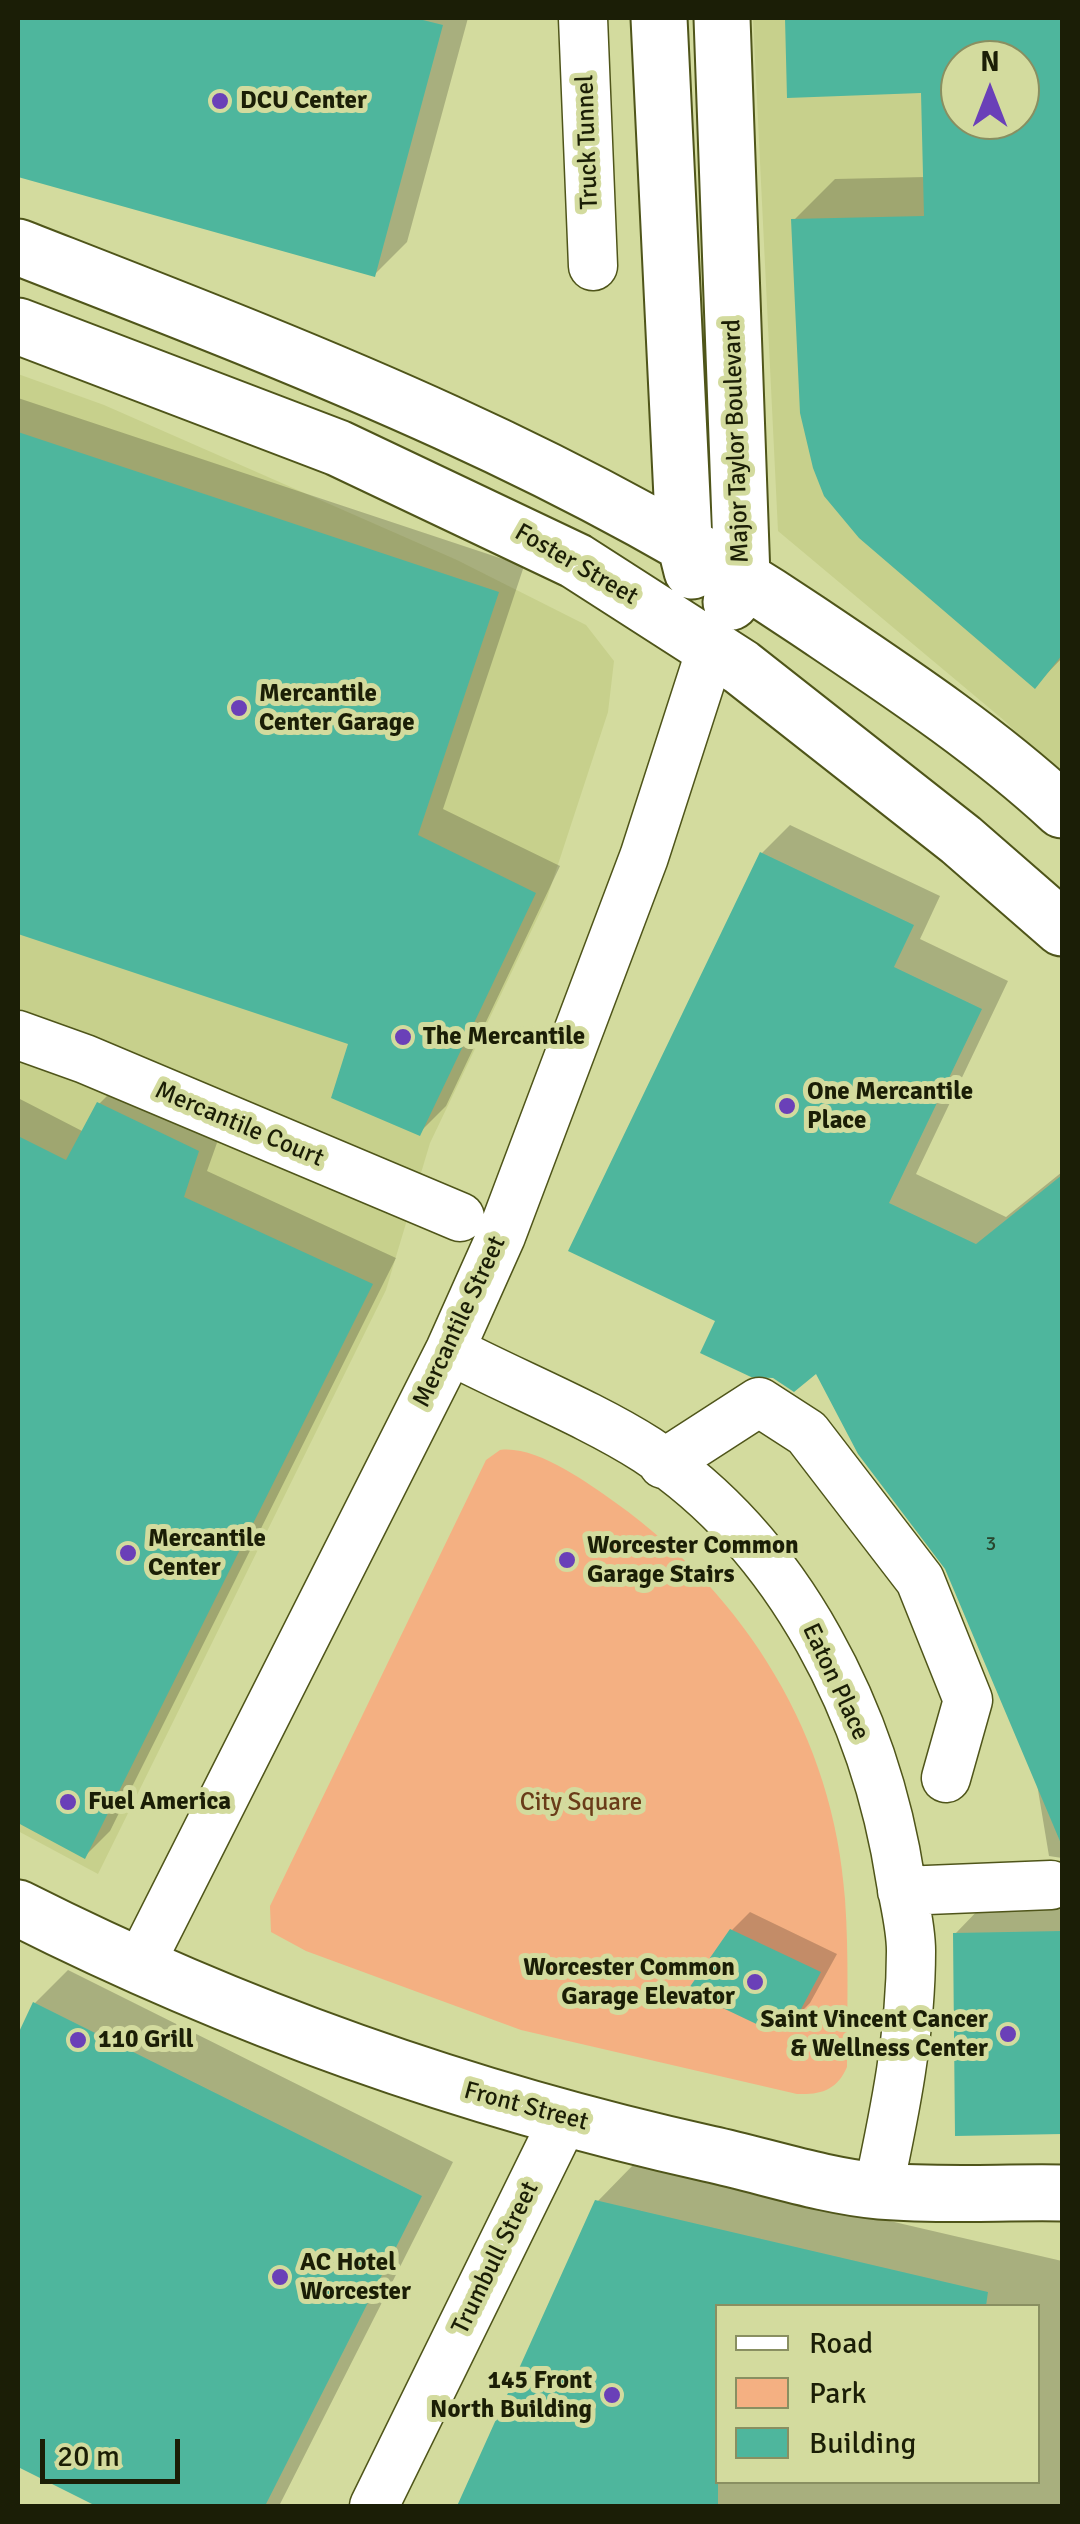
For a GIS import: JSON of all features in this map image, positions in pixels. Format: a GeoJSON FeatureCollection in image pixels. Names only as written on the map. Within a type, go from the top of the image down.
{"type":"FeatureCollection","features":[{"type":"Feature","properties":{"kind":"main road","name":"Major Taylor Boulevard"},"geometry":{"type":"LineString","coordinates":[[659,18],[684,539],[712,646]]}},
{"type":"Feature","properties":{"kind":"main road","name":"Major Taylor Boulevard"},"geometry":{"type":"LineString","coordinates":[[712,646],[742,576],[722,18]]}},
{"type":"Feature","properties":{"kind":"main road"},"geometry":{"type":"LineString","coordinates":[[18,248],[409,405],[684,539],[886,670],[1020,771],[1062,810]]}},
{"type":"Feature","properties":{"kind":"main road","name":"Foster Street"},"geometry":{"type":"LineString","coordinates":[[18,326],[338,448],[480,512],[576,561],[712,646],[961,840],[1062,928]]}},
{"type":"Feature","properties":{"kind":"main road","name":"Front Street"},"geometry":{"type":"LineString","coordinates":[[18,1908],[138,1968],[272,2024],[448,2086],[878,2191],[1062,2193]]}},
{"type":"Feature","properties":{"kind":"street","name":"Truck Tunnel"},"geometry":{"type":"LineString","coordinates":[[583,18],[592,266]]}},
{"type":"Feature","properties":{"kind":"street","name":"Mercantile Street"},"geometry":{"type":"LineString","coordinates":[[138,1968],[450,1350],[501,1236],[644,857],[712,646]]}},
{"type":"Feature","properties":{"kind":"street","name":"Mercantile Court"},"geometry":{"type":"LineString","coordinates":[[18,1035],[85,1059],[460,1217]]}},
{"type":"Feature","properties":{"kind":"street","name":"Eaton Place"},"geometry":{"type":"LineString","coordinates":[[450,1350],[647,1450],[746,1534],[812,1625],[860,1729],[894,1833],[911,1946],[907,2049],[878,2191]]}},
{"type":"Feature","properties":{"kind":"street"},"geometry":{"type":"LineString","coordinates":[[664,1464],[759,1402],[807,1432],[920,1580],[968,1700],[946,1778]]}},
{"type":"Feature","properties":{"kind":"street"},"geometry":{"type":"LineString","coordinates":[[902,1891],[1051,1884]]}},
{"type":"Feature","properties":{"kind":"street","name":"Trumbull Street"},"geometry":{"type":"LineString","coordinates":[[374,2506],[565,2117]]}},
{"type":"Feature","properties":{"kind":"shaded area"},"geometry":{"type":"Polygon","coordinates":[[[753,18],[1062,18],[1062,779],[1006,722],[778,531],[753,18]]]}},
{"type":"Feature","properties":{"kind":"shaded area"},"geometry":{"type":"Polygon","coordinates":[[[18,374],[104,405],[457,560],[586,625],[614,661],[608,712],[547,898],[430,1143],[386,1290],[98,1874],[18,1831],[18,374]]]}},
{"type":"Feature","properties":{"kind":"green space","name":"City Square"},"geometry":{"type":"Polygon","coordinates":[[[500,1450],[529,1453],[561,1467],[663,1540],[743,1626],[802,1727],[823,1782],[837,1839],[845,1899],[847,2067],[827,2090],[797,2094],[521,2030],[306,1951],[271,1932],[270,1906],[486,1460],[500,1450]]]}},
{"type":"Feature","properties":{"kind":"building","name":"DCU Center"},"geometry":{"type":"Polygon","coordinates":[[[18,18],[415,18],[443,25],[375,277],[18,177],[18,18]]]}},
{"type":"Feature","properties":{"kind":"building"},"geometry":{"type":"Polygon","coordinates":[[[785,18],[1062,18],[1062,655],[1035,689],[859,538],[824,496],[800,413],[791,219],[924,216],[921,93],[787,98],[785,18]]]}},
{"type":"Feature","properties":{"kind":"building","name":"Mercantile Center Garage"},"geometry":{"type":"Polygon","coordinates":[[[18,432],[499,592],[418,835],[536,893],[420,1136],[331,1098],[348,1044],[18,934],[18,432]]]}},
{"type":"Feature","properties":{"kind":"building","name":"One Mercantile Place"},"geometry":{"type":"Polygon","coordinates":[[[760,852],[914,925],[894,967],[982,1009],[889,1203],[976,1244],[1062,1175],[1062,1846],[945,1569],[858,1454],[816,1374],[794,1392],[773,1378],[751,1377],[700,1353],[715,1321],[568,1251],[760,852]]]}},
{"type":"Feature","properties":{"kind":"building","name":"Mercantile Center"},"geometry":{"type":"Polygon","coordinates":[[[97,1102],[199,1151],[184,1197],[373,1284],[85,1859],[18,1823],[18,1136],[66,1160],[97,1102]]]}},
{"type":"Feature","properties":{"kind":"building","name":"Worcester Common Garage Elevator"},"geometry":{"type":"Polygon","coordinates":[[[730,1929],[821,1972],[793,2024],[774,2016],[769,2030],[687,1991],[730,1929]]]}},
{"type":"Feature","properties":{"kind":"building","name":"Saint Vincent Cancer & Wellness Center"},"geometry":{"type":"Polygon","coordinates":[[[1062,1931],[1062,2134],[955,2136],[953,1933],[1062,1931]]]}},
{"type":"Feature","properties":{"kind":"building","name":"AC Hotel Worcester"},"geometry":{"type":"Polygon","coordinates":[[[33,2002],[422,2196],[265,2506],[96,2506],[18,2467],[18,2034],[33,2002]]]}},
{"type":"Feature","properties":{"kind":"building","name":"145 Front North Building"},"geometry":{"type":"Polygon","coordinates":[[[595,2200],[988,2292],[986,2304],[715,2304],[718,2506],[457,2506],[595,2200]]]}},
{"type":"Feature","properties":{"kind":"place","name":"DCU Center"},"geometry":{"type":"Point","coordinates":[220,101]}},
{"type":"Feature","properties":{"kind":"place","name":"Mercantile Center Garage"},"geometry":{"type":"Point","coordinates":[239,708]}},
{"type":"Feature","properties":{"kind":"place","name":"The Mercantile"},"geometry":{"type":"Point","coordinates":[403,1037]}},
{"type":"Feature","properties":{"kind":"place","name":"One Mercantile Place"},"geometry":{"type":"Point","coordinates":[787,1106]}},
{"type":"Feature","properties":{"kind":"place","name":"Mercantile Center"},"geometry":{"type":"Point","coordinates":[128,1553]}},
{"type":"Feature","properties":{"kind":"place","name":"Worcester Common Garage Stairs"},"geometry":{"type":"Point","coordinates":[567,1560]}},
{"type":"Feature","properties":{"kind":"place","name":"Fuel America"},"geometry":{"type":"Point","coordinates":[68,1802]}},
{"type":"Feature","properties":{"kind":"place","name":"Worcester Common Garage Elevator"},"geometry":{"type":"Point","coordinates":[755,1982]}},
{"type":"Feature","properties":{"kind":"place","name":"Saint Vincent Cancer & Wellness Center"},"geometry":{"type":"Point","coordinates":[1008,2034]}},
{"type":"Feature","properties":{"kind":"place","name":"110 Grill"},"geometry":{"type":"Point","coordinates":[78,2040]}},
{"type":"Feature","properties":{"kind":"place","name":"AC Hotel Worcester"},"geometry":{"type":"Point","coordinates":[280,2277]}},
{"type":"Feature","properties":{"kind":"place","name":"145 Front North Building"},"geometry":{"type":"Point","coordinates":[612,2395]}}]}
